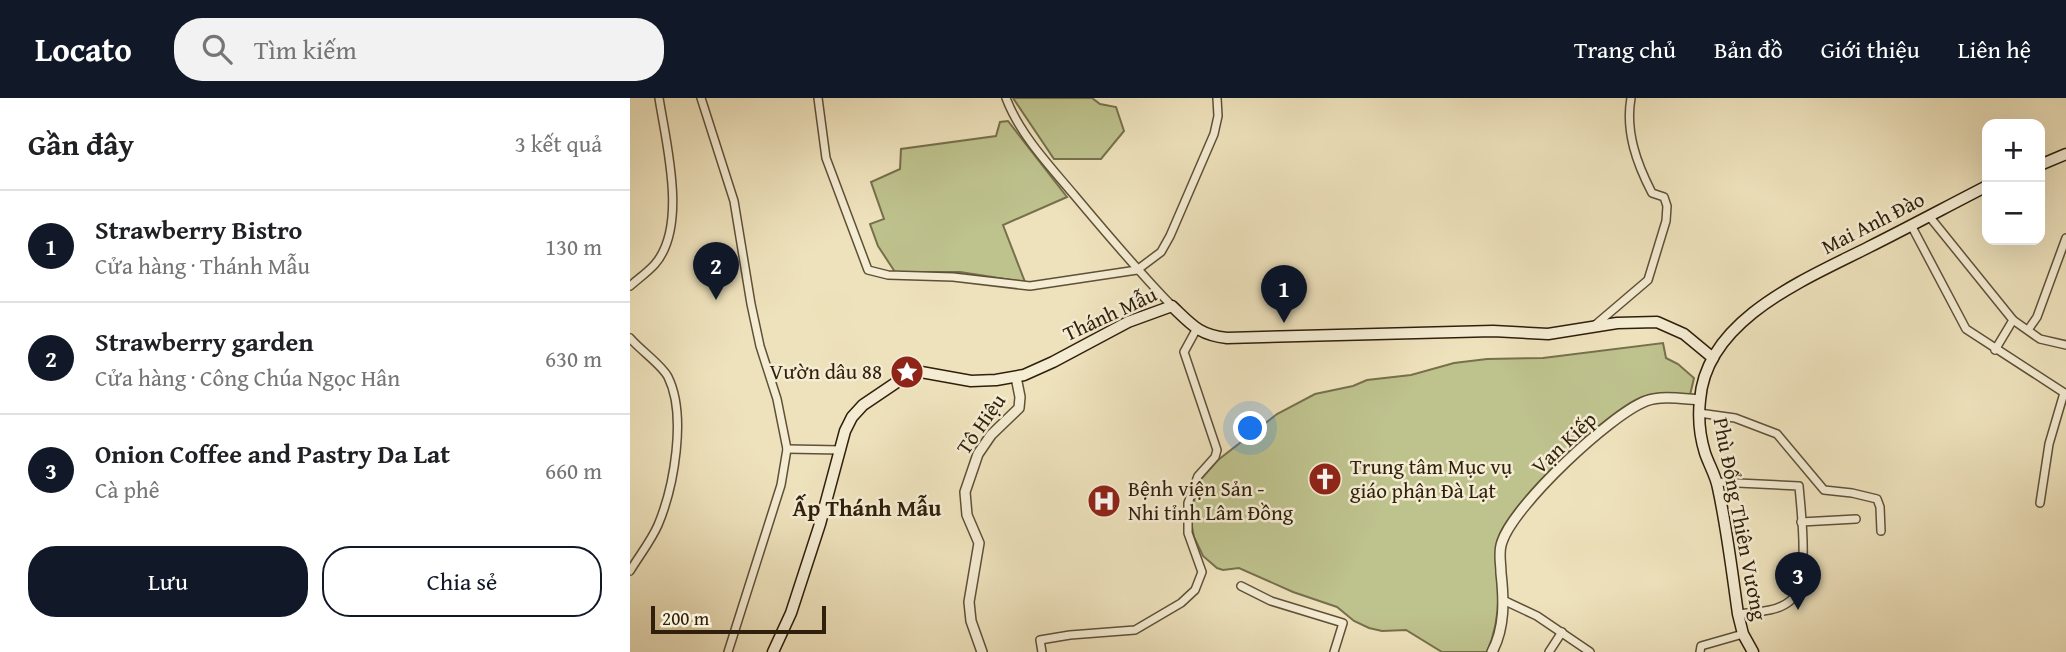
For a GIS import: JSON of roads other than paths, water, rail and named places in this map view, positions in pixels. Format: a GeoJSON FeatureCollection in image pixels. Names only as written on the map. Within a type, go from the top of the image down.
{"type":"FeatureCollection","features":[{"type":"Feature","properties":{"kind":"main road"},"geometry":{"type":"LineString","coordinates":[[2045,162],[2066,154]]}},
{"type":"Feature","properties":{"kind":"main road","name":"Mai Anh Đào"},"geometry":{"type":"LineString","coordinates":[[1778,296],[1794,285],[1982,189]]}},
{"type":"Feature","properties":{"kind":"main road","name":"Phù Đổng Thiên Vương"},"geometry":{"type":"LineString","coordinates":[[1753,652],[1738,614],[1717,482],[1705,453],[1699,413],[1702,385],[1713,358],[1727,336],[1752,313],[1778,296]]}},
{"type":"Feature","properties":{"kind":"main road","name":"Thánh Mẫu"},"geometry":{"type":"LineString","coordinates":[[773,652],[791,613],[824,513],[845,431],[852,417],[863,405],[908,375],[928,372],[971,381],[1016,377],[1053,362],[1128,323],[1172,306],[1196,330]]}},
{"type":"Feature","properties":{"kind":"main road"},"geometry":{"type":"LineString","coordinates":[[1196,330],[1210,336],[1254,338],[1493,331],[1548,334],[1629,322],[1657,322],[1684,334],[1713,358]]}},
{"type":"Feature","properties":{"kind":"street"},"geometry":{"type":"LineString","coordinates":[[630,286],[656,263],[670,235],[670,168],[659,98]]}},
{"type":"Feature","properties":{"kind":"street"},"geometry":{"type":"LineString","coordinates":[[701,98],[734,201],[751,304],[787,449],[781,485],[728,652]]}},
{"type":"Feature","properties":{"kind":"street"},"geometry":{"type":"LineString","coordinates":[[818,98],[827,158],[868,270],[888,275],[953,277],[1030,286],[1138,270],[1161,252],[1214,134],[1218,116],[1217,98]]}},
{"type":"Feature","properties":{"kind":"street"},"geometry":{"type":"LineString","coordinates":[[1006,98],[1019,124],[1035,146],[1138,270],[1172,306]]}},
{"type":"Feature","properties":{"kind":"street"},"geometry":{"type":"LineString","coordinates":[[1593,326],[1648,280],[1666,221],[1667,206],[1664,197],[1652,193],[1638,164],[1632,140],[1629,109],[1631,98]]}},
{"type":"Feature","properties":{"kind":"street"},"geometry":{"type":"LineString","coordinates":[[1929,216],[2013,320],[2040,339],[2066,345]]}},
{"type":"Feature","properties":{"kind":"street"},"geometry":{"type":"LineString","coordinates":[[1911,225],[1966,329],[2065,393],[2049,444],[2040,503]]}},
{"type":"Feature","properties":{"kind":"street"},"geometry":{"type":"LineString","coordinates":[[2028,330],[2037,317],[2063,253],[2066,238]]}},
{"type":"Feature","properties":{"kind":"street"},"geometry":{"type":"LineString","coordinates":[[1995,350],[2013,320]]}},
{"type":"Feature","properties":{"kind":"street"},"geometry":{"type":"LineString","coordinates":[[1042,652],[1040,640],[1135,630],[1187,598],[1201,579],[1201,566],[1188,533],[1188,503],[1198,476],[1215,457],[1217,450],[1184,352],[1196,330]]}},
{"type":"Feature","properties":{"kind":"street"},"geometry":{"type":"LineString","coordinates":[[630,338],[667,375],[675,397],[677,463],[658,525],[630,571]]}},
{"type":"Feature","properties":{"kind":"street","name":"Tô Hiệu"},"geometry":{"type":"LineString","coordinates":[[982,652],[971,621],[969,601],[979,543],[967,515],[965,492],[978,454],[991,435],[1018,408],[1020,397],[1016,377]]}},
{"type":"Feature","properties":{"kind":"street","name":"Vạn Kiếp"},"geometry":{"type":"LineString","coordinates":[[1492,652],[1501,629],[1502,542],[1513,521],[1582,448],[1632,408],[1657,399],[1700,400]]}},
{"type":"Feature","properties":{"kind":"street"},"geometry":{"type":"LineString","coordinates":[[1699,413],[1735,418],[1777,434],[1825,489],[1877,499],[1881,531]]}},
{"type":"Feature","properties":{"kind":"street"},"geometry":{"type":"LineString","coordinates":[[787,449],[841,450]]}},
{"type":"Feature","properties":{"kind":"street"},"geometry":{"type":"LineString","coordinates":[[1717,482],[1799,486],[1803,567],[1800,588],[1791,601],[1778,607],[1738,614]]}},
{"type":"Feature","properties":{"kind":"street"},"geometry":{"type":"LineString","coordinates":[[1801,522],[1856,519]]}},
{"type":"Feature","properties":{"kind":"street"},"geometry":{"type":"LineString","coordinates":[[1241,586],[1271,601],[1343,623],[1334,652]]}},
{"type":"Feature","properties":{"kind":"street"},"geometry":{"type":"LineString","coordinates":[[1503,600],[1537,616],[1590,652]]}},
{"type":"Feature","properties":{"kind":"street"},"geometry":{"type":"LineString","coordinates":[[1549,652],[1562,632]]}},
{"type":"Feature","properties":{"kind":"street"},"geometry":{"type":"LineString","coordinates":[[1700,652],[1700,646],[1744,634]]}},
{"type":"Feature","properties":{"kind":"place","name":"Strawberry garden"},"geometry":{"type":"Point","coordinates":[716,300]}},
{"type":"Feature","properties":{"kind":"place","name":"Strawberry Bistro"},"geometry":{"type":"Point","coordinates":[1284,323]}},
{"type":"Feature","properties":{"kind":"place","name":"Vườn dâu 88"},"geometry":{"type":"Point","coordinates":[907,372]}},
{"type":"Feature","properties":{"kind":"place","name":"Trung tâm Mục vụ giáo phận Đà Lạt"},"geometry":{"type":"Point","coordinates":[1325,479]}},
{"type":"Feature","properties":{"kind":"place","name":"Bệnh viện Sản - Nhi tỉnh Lâm Đồng"},"geometry":{"type":"Point","coordinates":[1104,501]}},
{"type":"Feature","properties":{"kind":"place","name":"Onion Coffee and Pastry Da Lat"},"geometry":{"type":"Point","coordinates":[1798,610]}},
{"type":"Feature","properties":{"kind":"district","name":"Ấp Thánh Mẫu"},"geometry":{"type":"Point","coordinates":[867,508]}}]}
